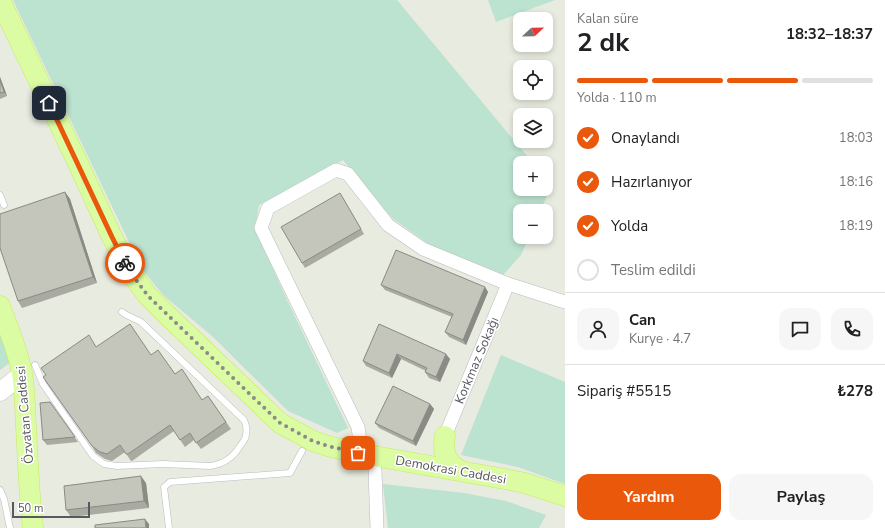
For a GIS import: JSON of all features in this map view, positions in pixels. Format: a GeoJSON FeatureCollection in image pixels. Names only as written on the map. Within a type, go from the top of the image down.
{"type":"FeatureCollection","features":[{"type":"Feature","properties":{"kind":"main road","name":"Demokrasi Caddesi"},"geometry":{"type":"LineString","coordinates":[[0,0],[112,237],[136,280],[148,296],[280,423],[313,441],[328,446],[358,453],[525,483],[565,496]]}},
{"type":"Feature","properties":{"kind":"main road","name":"Demokrasi Caddesi"},"geometry":{"type":"LineString","coordinates":[[0,28],[124,285],[136,302],[271,432],[302,451],[323,458],[375,470],[508,492],[565,510]]}},
{"type":"Feature","properties":{"kind":"main road","name":"Özvatan Caddesi"},"geometry":{"type":"LineString","coordinates":[[0,306],[19,360],[28,369],[25,408],[33,528]]}},
{"type":"Feature","properties":{"kind":"main road"},"geometry":{"type":"LineString","coordinates":[[418,464],[424,462],[431,456],[445,436]]}},
{"type":"Feature","properties":{"kind":"main road"},"geometry":{"type":"LineString","coordinates":[[445,436],[444,448],[446,458],[453,467],[461,471]]}},
{"type":"Feature","properties":{"kind":"street"},"geometry":{"type":"LineString","coordinates":[[358,453],[360,441],[358,427],[261,228],[268,208],[336,170],[348,174],[388,225],[422,249],[508,284],[565,302]]}},
{"type":"Feature","properties":{"kind":"street","name":"Korkmaz Sokağı"},"geometry":{"type":"LineString","coordinates":[[445,436],[508,284]]}},
{"type":"Feature","properties":{"kind":"street"},"geometry":{"type":"LineString","coordinates":[[0,392],[28,369]]}},
{"type":"Feature","properties":{"kind":"street"},"geometry":{"type":"LineString","coordinates":[[375,470],[377,528]]}},
{"type":"Feature","properties":{"kind":"lane"},"geometry":{"type":"LineString","coordinates":[[0,195],[4,205]]}},
{"type":"Feature","properties":{"kind":"lane"},"geometry":{"type":"LineString","coordinates":[[28,369],[43,384],[93,456],[104,464],[118,466],[163,464],[210,466],[217,465],[228,460],[236,453],[246,437],[244,420],[141,322],[122,312]]}},
{"type":"Feature","properties":{"kind":"lane"},"geometry":{"type":"LineString","coordinates":[[169,528],[164,487],[170,482],[290,473],[302,451]]}},
{"type":"Feature","properties":{"kind":"lane"},"geometry":{"type":"LineString","coordinates":[[0,490],[4,499],[9,528]]}},
{"type":"Feature","properties":{"kind":"green space"},"geometry":{"type":"Polygon","coordinates":[[[13,0],[397,0],[513,139],[513,148],[520,148],[527,156],[513,156],[513,196],[547,196],[543,204],[513,204],[513,244],[526,244],[521,255],[503,275],[430,245],[392,218],[343,160],[259,205],[255,229],[348,428],[337,433],[288,411],[212,336],[163,295],[142,269],[13,0]]]}},
{"type":"Feature","properties":{"kind":"green space"},"geometry":{"type":"Polygon","coordinates":[[[488,0],[555,0],[523,12],[513,12],[513,16],[496,22],[488,0]]]}},
{"type":"Feature","properties":{"kind":"green space"},"geometry":{"type":"Polygon","coordinates":[[[0,329],[12,361],[0,370],[0,329]]]}},
{"type":"Feature","properties":{"kind":"green space"},"geometry":{"type":"Polygon","coordinates":[[[501,355],[565,382],[565,484],[518,467],[461,455],[501,355]]]}},
{"type":"Feature","properties":{"kind":"green space"},"geometry":{"type":"Polygon","coordinates":[[[383,484],[464,493],[506,501],[546,515],[539,528],[388,528],[383,484]]]}},
{"type":"Feature","properties":{"kind":"building"},"geometry":{"type":"Polygon","coordinates":[[[0,80],[4,92],[0,93],[0,80]]]}},
{"type":"Feature","properties":{"kind":"building"},"geometry":{"type":"Polygon","coordinates":[[[65,192],[93,277],[18,301],[0,248],[0,214],[65,192]]]}},
{"type":"Feature","properties":{"kind":"building"},"geometry":{"type":"Polygon","coordinates":[[[340,193],[361,229],[302,263],[281,227],[340,193]]]}},
{"type":"Feature","properties":{"kind":"building"},"geometry":{"type":"Polygon","coordinates":[[[396,250],[485,287],[463,340],[445,332],[453,314],[381,285],[396,250]]]}},
{"type":"Feature","properties":{"kind":"building"},"geometry":{"type":"Polygon","coordinates":[[[130,324],[151,355],[158,350],[175,374],[182,369],[202,400],[208,396],[226,422],[196,443],[190,433],[180,440],[170,425],[128,454],[126,454],[120,445],[107,454],[100,452],[92,446],[43,377],[46,375],[41,368],[89,335],[96,347],[130,324]]]}},
{"type":"Feature","properties":{"kind":"building"},"geometry":{"type":"Polygon","coordinates":[[[379,324],[446,354],[436,377],[425,372],[427,368],[397,354],[389,373],[363,361],[379,324]]]}},
{"type":"Feature","properties":{"kind":"building"},"geometry":{"type":"Polygon","coordinates":[[[393,386],[430,404],[413,441],[375,423],[393,386]]]}},
{"type":"Feature","properties":{"kind":"building"},"geometry":{"type":"Polygon","coordinates":[[[50,402],[75,437],[43,440],[40,403],[50,402]]]}},
{"type":"Feature","properties":{"kind":"building"},"geometry":{"type":"Polygon","coordinates":[[[141,476],[144,501],[66,510],[64,486],[141,476]]]}},
{"type":"Feature","properties":{"kind":"building"},"geometry":{"type":"Polygon","coordinates":[[[145,519],[146,528],[95,528],[95,525],[145,519]]]}},
{"type":"Feature","properties":{"kind":"way so far"},"geometry":{"type":"LineString","coordinates":[[125,263],[148,296],[280,423],[313,441],[358,453]]}},
{"type":"Feature","properties":{"kind":"route"},"geometry":{"type":"LineString","coordinates":[[49,103],[125,263]]}}]}
